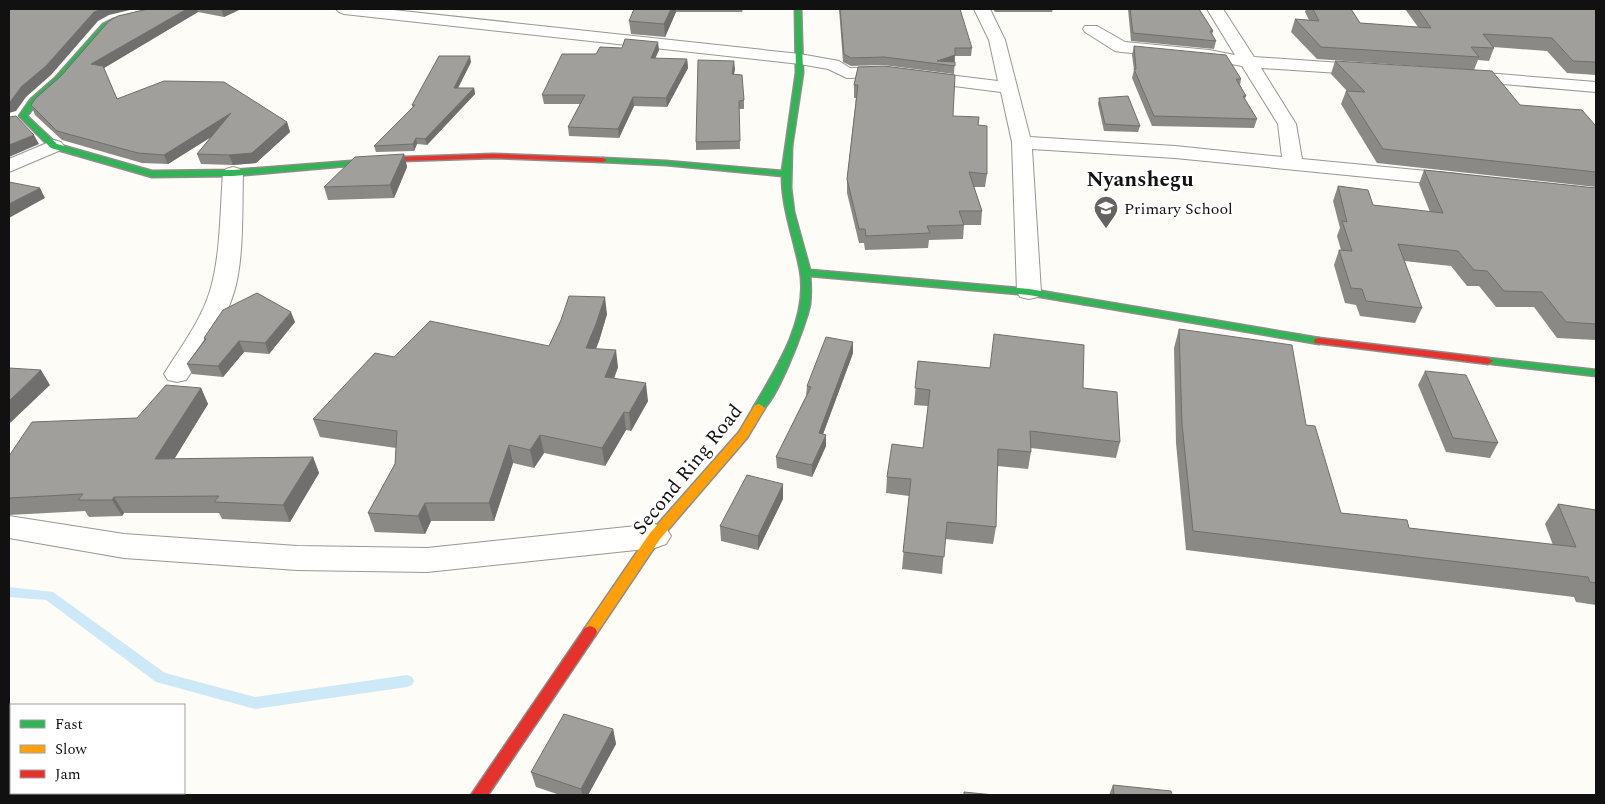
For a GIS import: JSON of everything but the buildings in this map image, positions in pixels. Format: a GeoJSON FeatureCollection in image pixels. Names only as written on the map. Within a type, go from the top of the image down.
{"type":"FeatureCollection","features":[{"type":"Feature","properties":{"kind":"street"},"geometry":{"type":"LineString","coordinates":[[159,9],[115,20],[105,25],[58,80],[16,119],[54,146],[152,174],[234,173],[373,160],[493,156],[666,163],[786,174]]}},
{"type":"Feature","properties":{"kind":"street"},"geometry":{"type":"LineString","coordinates":[[344,9],[800,58],[833,65],[847,73],[882,72],[1007,88]]}},
{"type":"Feature","properties":{"kind":"street","name":"Second Ring Road"},"geometry":{"type":"LineString","coordinates":[[479,795],[655,536],[743,435],[779,375],[798,330],[805,299],[806,273],[787,206],[786,174],[800,58],[798,9]]}},
{"type":"Feature","properties":{"kind":"street"},"geometry":{"type":"LineString","coordinates":[[982,9],[997,40],[1007,88],[1022,142],[1029,292]]}},
{"type":"Feature","properties":{"kind":"street"},"geometry":{"type":"LineString","coordinates":[[1215,9],[1287,124],[1293,162]]}},
{"type":"Feature","properties":{"kind":"street"},"geometry":{"type":"LineString","coordinates":[[1091,29],[1121,47],[1209,55],[1248,62],[1391,71]]}},
{"type":"Feature","properties":{"kind":"street"},"geometry":{"type":"LineString","coordinates":[[1446,74],[1596,87]]}},
{"type":"Feature","properties":{"kind":"street"},"geometry":{"type":"LineString","coordinates":[[1022,142],[1293,162],[1479,182]]}},
{"type":"Feature","properties":{"kind":"street"},"geometry":{"type":"LineString","coordinates":[[9,166],[54,146]]}},
{"type":"Feature","properties":{"kind":"street"},"geometry":{"type":"LineString","coordinates":[[177,374],[208,323],[222,292],[227,267],[234,173]]}},
{"type":"Feature","properties":{"kind":"street"},"geometry":{"type":"LineString","coordinates":[[806,273],[1029,292],[1326,342],[1596,372]]}},
{"type":"Feature","properties":{"kind":"street"},"geometry":{"type":"LineString","coordinates":[[9,527],[124,546],[297,558],[418,560],[655,536]]}},
{"type":"Feature","properties":{"kind":"waterway"},"geometry":{"type":"LineString","coordinates":[[9,592],[49,595],[161,678],[255,703],[407,681]]}},
{"type":"Feature","properties":{"kind":"traffic: fast"},"geometry":{"type":"LineString","coordinates":[[159,9],[115,20],[105,25],[58,80],[33,102],[23,116],[54,146],[152,174],[233,173],[403,159]]}},
{"type":"Feature","properties":{"kind":"traffic: fast"},"geometry":{"type":"LineString","coordinates":[[759,408],[794,342],[805,304],[807,287],[786,188],[788,146],[799,73],[798,9]]}},
{"type":"Feature","properties":{"kind":"traffic: fast"},"geometry":{"type":"LineString","coordinates":[[603,160],[666,163],[786,174]]}},
{"type":"Feature","properties":{"kind":"traffic: fast"},"geometry":{"type":"LineString","coordinates":[[806,273],[1029,292],[1319,341]]}},
{"type":"Feature","properties":{"kind":"traffic: fast"},"geometry":{"type":"LineString","coordinates":[[1488,361],[1596,373]]}},
{"type":"Feature","properties":{"kind":"traffic: slow"},"geometry":{"type":"LineString","coordinates":[[590,632],[655,536],[743,435],[759,408]]}},
{"type":"Feature","properties":{"kind":"traffic: jam"},"geometry":{"type":"LineString","coordinates":[[403,159],[493,156],[603,160]]}},
{"type":"Feature","properties":{"kind":"traffic: jam"},"geometry":{"type":"LineString","coordinates":[[1319,341],[1488,361]]}},
{"type":"Feature","properties":{"kind":"traffic: jam"},"geometry":{"type":"LineString","coordinates":[[479,795],[590,632]]}},
{"type":"Feature","properties":{"kind":"place","name":"Primary School"},"geometry":{"type":"Point","coordinates":[1106,229]}},
{"type":"Feature","properties":{"kind":"district","name":"Nyanshegu"},"geometry":{"type":"Point","coordinates":[1140,179]}}]}
